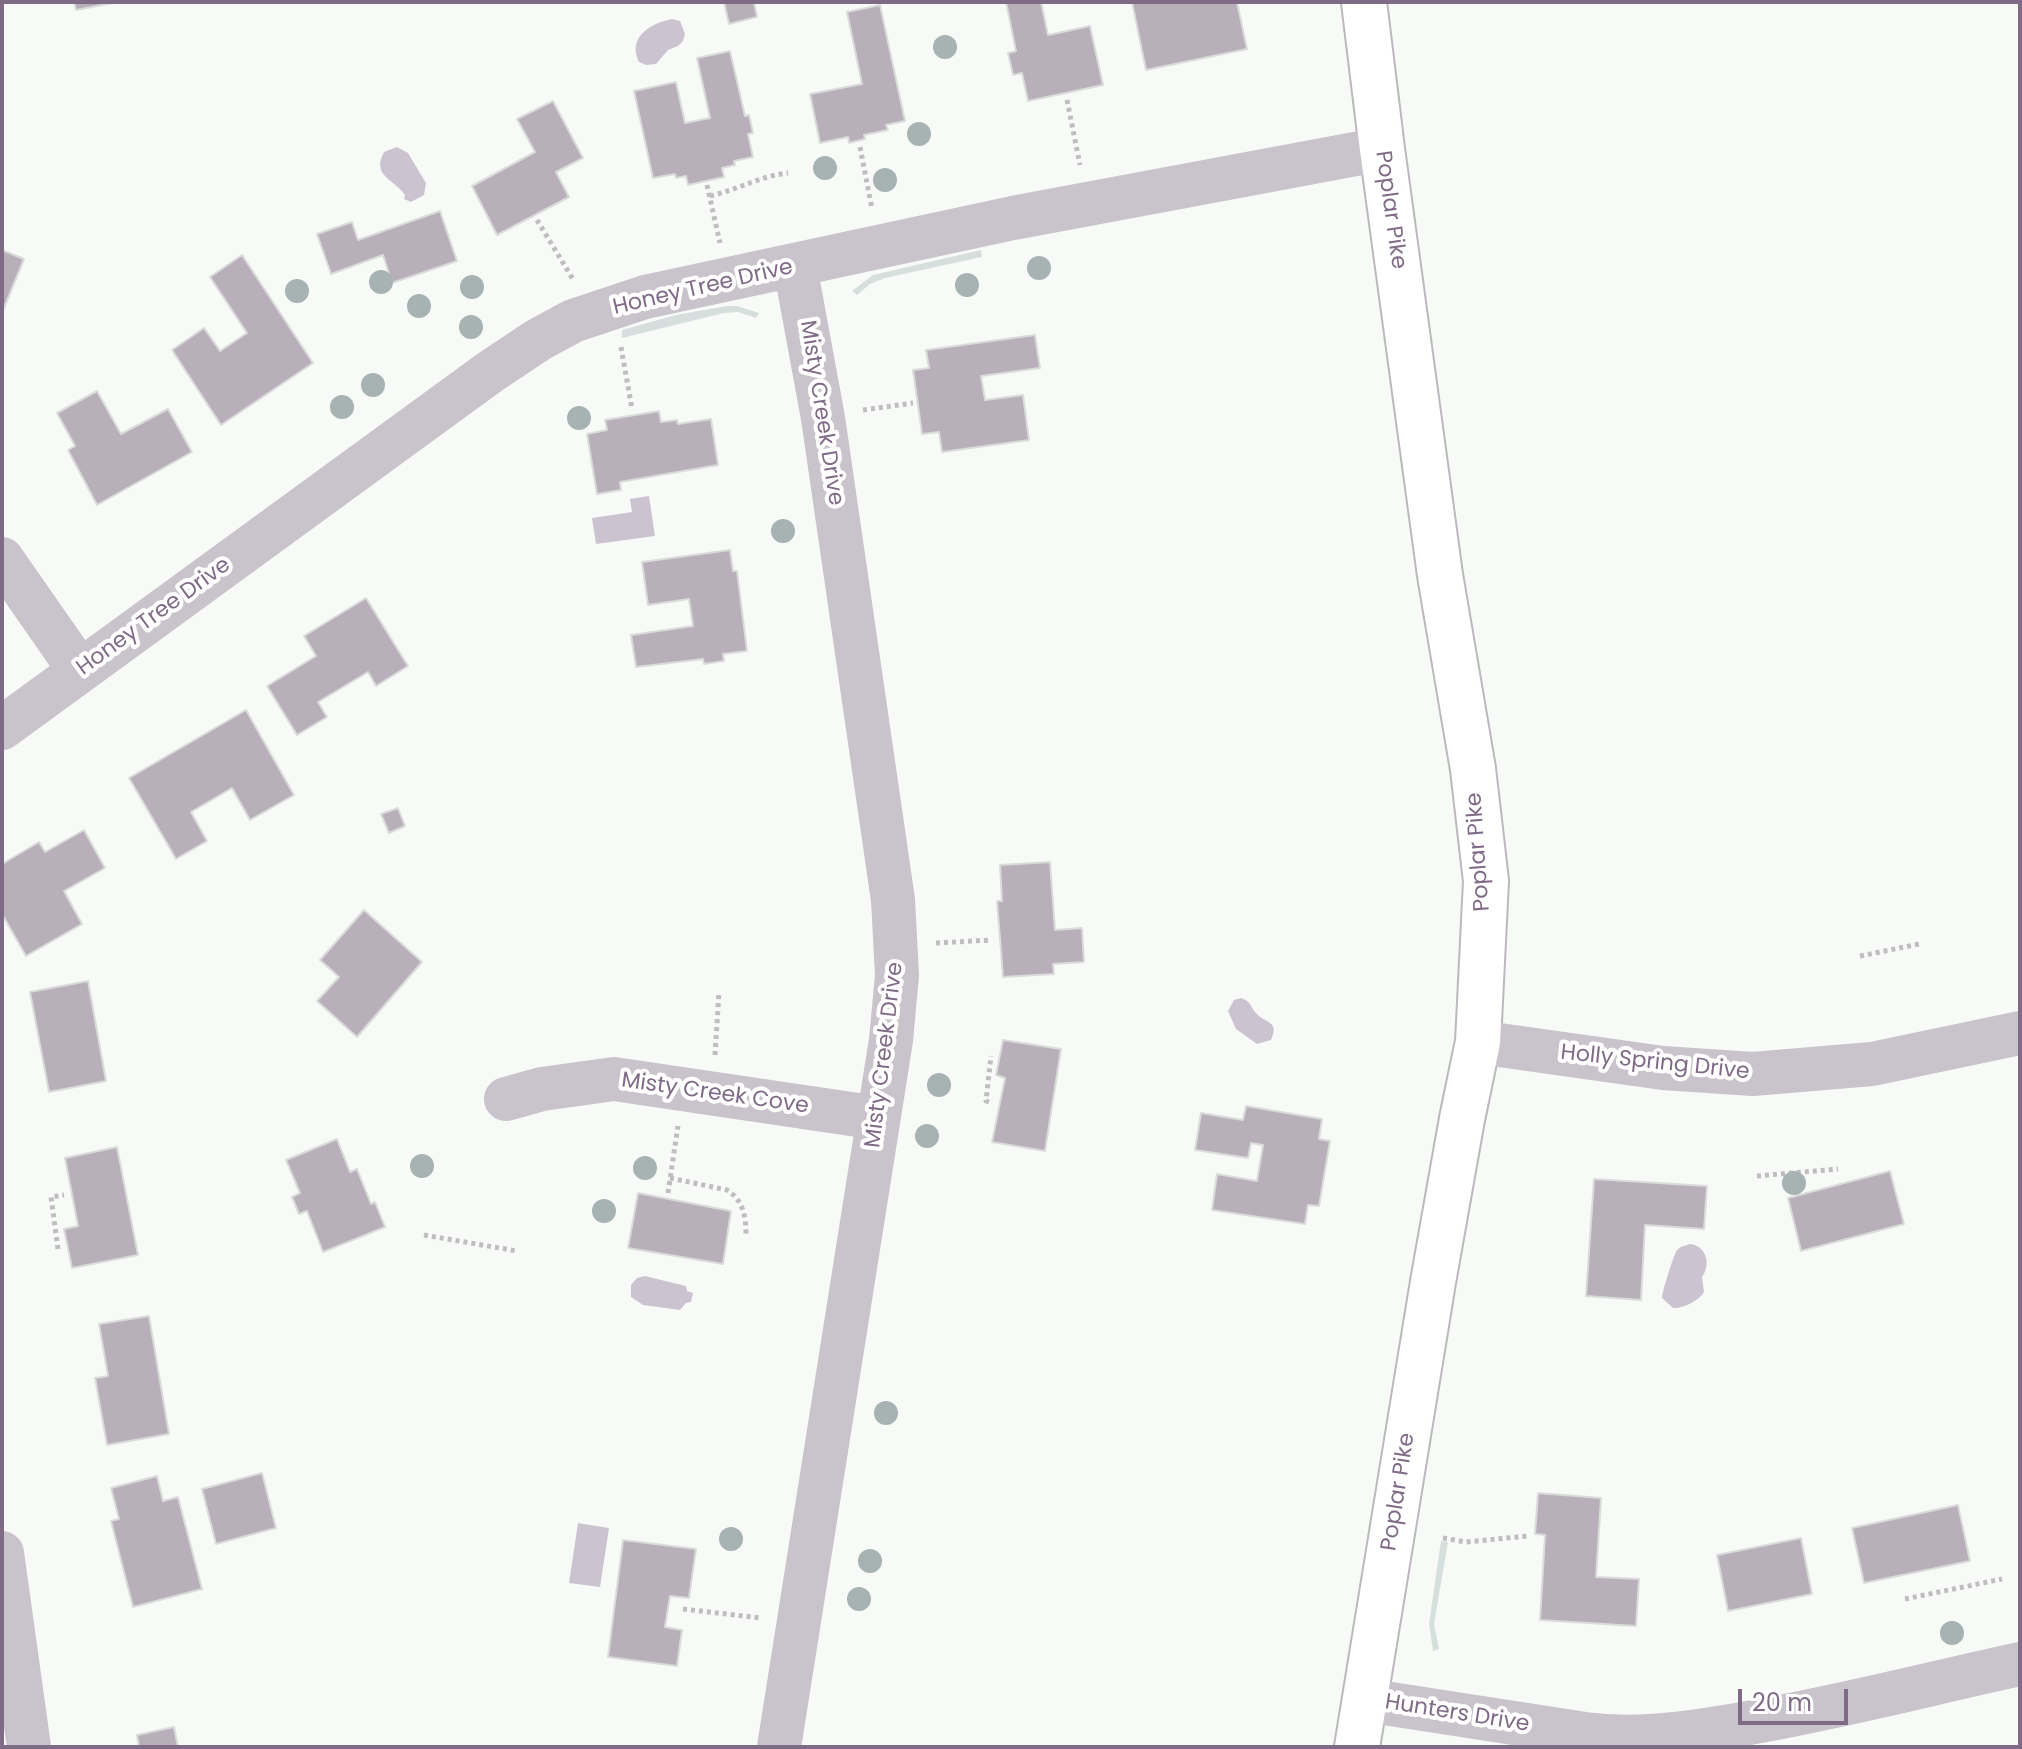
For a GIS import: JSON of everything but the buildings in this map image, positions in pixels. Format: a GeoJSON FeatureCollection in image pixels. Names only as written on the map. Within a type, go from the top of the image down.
{"type":"FeatureCollection","features":[{"type":"Feature","properties":{"kind":"main road","name":"Poplar Pike"},"geometry":{"type":"LineString","coordinates":[[1357,1747],[1433,1282],[1478,1042],[1486,881],[1473,769],[1440,575],[1364,2]]}},
{"type":"Feature","properties":{"kind":"street","name":"Honey Tree Drive"},"geometry":{"type":"LineString","coordinates":[[2,728],[434,412],[538,340],[573,321],[645,297],[1013,218],[1382,149]]}},
{"type":"Feature","properties":{"kind":"street","name":"Misty Creek Drive"},"geometry":{"type":"LineString","coordinates":[[779,1747],[895,1003],[897,948],[893,900],[823,418],[795,266]]}},
{"type":"Feature","properties":{"kind":"street"},"geometry":{"type":"LineString","coordinates":[[2,559],[80,671]]}},
{"type":"Feature","properties":{"kind":"street","name":"Holly Spring Drive"},"geometry":{"type":"LineString","coordinates":[[1478,1042],[1663,1068],[1753,1074],[1872,1064],[2020,1033]]}},
{"type":"Feature","properties":{"kind":"street","name":"Misty Creek Cove"},"geometry":{"type":"LineString","coordinates":[[506,1099],[542,1089],[614,1079],[878,1118]]}},
{"type":"Feature","properties":{"kind":"street"},"geometry":{"type":"LineString","coordinates":[[2,1553],[29,1747]]}},
{"type":"Feature","properties":{"kind":"street","name":"Hunters Drive"},"geometry":{"type":"LineString","coordinates":[[1365,1700],[1585,1734],[1618,1738],[1653,1737],[1801,1714],[2020,1664]]}},
{"type":"Feature","properties":{"kind":"path"},"geometry":{"type":"LineString","coordinates":[[1067,100],[1082,174]]}},
{"type":"Feature","properties":{"kind":"path"},"geometry":{"type":"LineString","coordinates":[[860,147],[874,218]]}},
{"type":"Feature","properties":{"kind":"path"},"geometry":{"type":"LineString","coordinates":[[710,196],[732,191],[755,179],[788,173]]}},
{"type":"Feature","properties":{"kind":"path"},"geometry":{"type":"LineString","coordinates":[[707,185],[722,252]]}},
{"type":"Feature","properties":{"kind":"path"},"geometry":{"type":"LineString","coordinates":[[537,220],[579,291]]}},
{"type":"Feature","properties":{"kind":"path"},"geometry":{"type":"LineString","coordinates":[[620,343],[632,409]]}},
{"type":"Feature","properties":{"kind":"path"},"geometry":{"type":"LineString","coordinates":[[849,412],[913,403]]}},
{"type":"Feature","properties":{"kind":"path"},"geometry":{"type":"LineString","coordinates":[[924,944],[991,940]]}},
{"type":"Feature","properties":{"kind":"path"},"geometry":{"type":"LineString","coordinates":[[1860,956],[1919,944]]}},
{"type":"Feature","properties":{"kind":"path"},"geometry":{"type":"LineString","coordinates":[[714,1068],[719,992]]}},
{"type":"Feature","properties":{"kind":"path"},"geometry":{"type":"LineString","coordinates":[[989,1102],[986,1101],[991,1056]]}},
{"type":"Feature","properties":{"kind":"path"},"geometry":{"type":"LineString","coordinates":[[668,1193],[680,1115]]}},
{"type":"Feature","properties":{"kind":"path"},"geometry":{"type":"LineString","coordinates":[[1757,1176],[1838,1169]]}},
{"type":"Feature","properties":{"kind":"path"},"geometry":{"type":"LineString","coordinates":[[670,1178],[727,1190],[733,1194],[744,1211],[746,1235]]}},
{"type":"Feature","properties":{"kind":"path"},"geometry":{"type":"LineString","coordinates":[[58,1249],[51,1197],[64,1195]]}},
{"type":"Feature","properties":{"kind":"path"},"geometry":{"type":"LineString","coordinates":[[424,1235],[517,1251]]}},
{"type":"Feature","properties":{"kind":"path"},"geometry":{"type":"LineString","coordinates":[[1443,1538],[1466,1542],[1528,1536]]}},
{"type":"Feature","properties":{"kind":"path"},"geometry":{"type":"LineString","coordinates":[[1905,1599],[2002,1579]]}},
{"type":"Feature","properties":{"kind":"path"},"geometry":{"type":"LineString","coordinates":[[683,1609],[770,1618]]}},
{"type":"Feature","properties":{"kind":"shaded area"},"geometry":{"type":"Polygon","coordinates":[[[672,19],[680,21],[685,34],[683,41],[668,50],[656,64],[639,62],[636,53],[638,39],[649,28],[672,19]]]}},
{"type":"Feature","properties":{"kind":"shaded area"},"geometry":{"type":"Polygon","coordinates":[[[397,147],[408,153],[426,183],[424,195],[411,202],[404,199],[405,195],[380,167],[384,152],[397,147]]]}},
{"type":"Feature","properties":{"kind":"shaded area"},"geometry":{"type":"Polygon","coordinates":[[[981,250],[982,257],[885,278],[870,284],[857,295],[852,291],[873,275],[981,250]]]}},
{"type":"Feature","properties":{"kind":"shaded area"},"geometry":{"type":"Polygon","coordinates":[[[727,306],[759,313],[756,318],[738,312],[724,313],[622,338],[622,330],[676,315],[727,306]]]}},
{"type":"Feature","properties":{"kind":"shaded area"},"geometry":{"type":"Polygon","coordinates":[[[649,496],[655,536],[596,544],[592,518],[632,512],[630,499],[649,496]]]}},
{"type":"Feature","properties":{"kind":"shaded area"},"geometry":{"type":"Polygon","coordinates":[[[1241,998],[1273,1026],[1271,1040],[1257,1044],[1236,1029],[1228,1011],[1234,1000],[1241,998]]]}},
{"type":"Feature","properties":{"kind":"shaded area"},"geometry":{"type":"Polygon","coordinates":[[[1690,1244],[1700,1248],[1706,1257],[1702,1277],[1704,1292],[1690,1304],[1673,1308],[1662,1298],[1664,1289],[1677,1250],[1690,1244]]]}},
{"type":"Feature","properties":{"kind":"shaded area"},"geometry":{"type":"Polygon","coordinates":[[[645,1276],[686,1286],[687,1291],[693,1293],[691,1302],[680,1310],[643,1305],[631,1297],[631,1285],[637,1278],[645,1276]]]}},
{"type":"Feature","properties":{"kind":"shaded area"},"geometry":{"type":"Polygon","coordinates":[[[578,1523],[609,1528],[600,1587],[569,1583],[578,1523]]]}},
{"type":"Feature","properties":{"kind":"shaded area"},"geometry":{"type":"Polygon","coordinates":[[[1441,1541],[1448,1542],[1434,1624],[1439,1649],[1433,1651],[1429,1624],[1441,1541]]]}}]}
